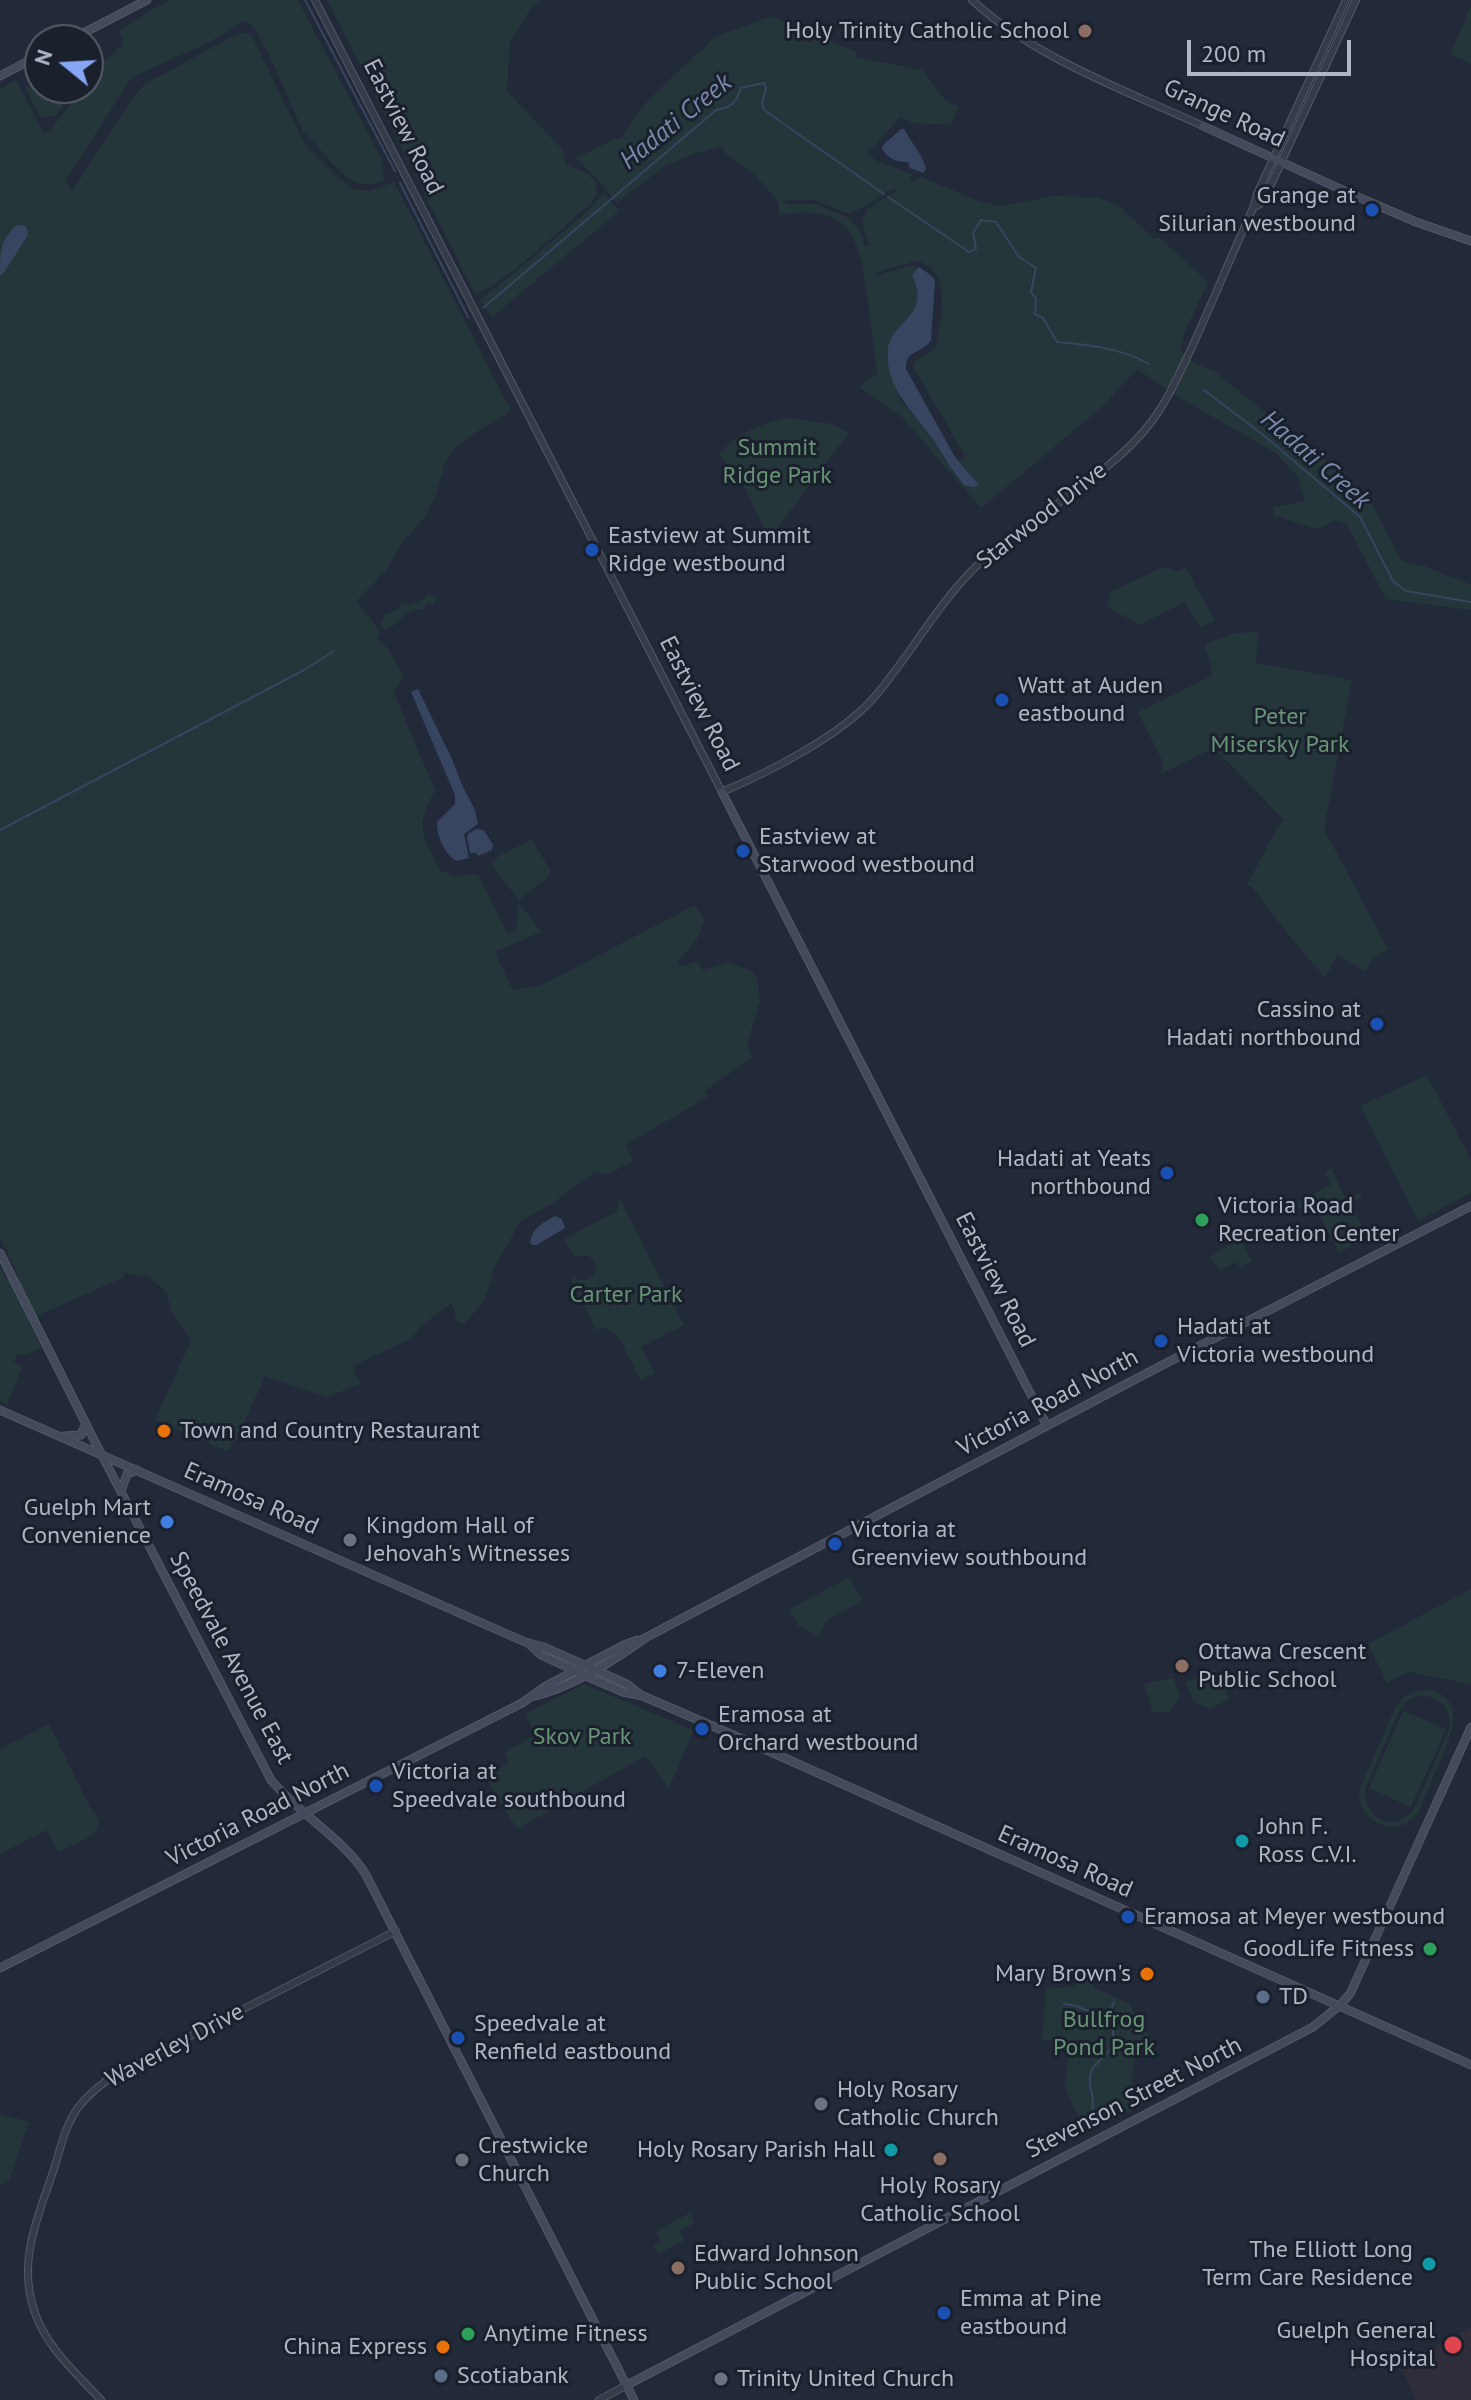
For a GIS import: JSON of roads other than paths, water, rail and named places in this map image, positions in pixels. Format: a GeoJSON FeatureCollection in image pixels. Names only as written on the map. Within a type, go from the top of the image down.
{"type":"FeatureCollection","features":[{"type":"Feature","properties":{"kind":"main road"},"geometry":{"type":"LineString","coordinates":[[101,24],[147,0]]}},
{"type":"Feature","properties":{"kind":"main road"},"geometry":{"type":"LineString","coordinates":[[0,76],[24,63]]}},
{"type":"Feature","properties":{"kind":"main road","name":"Grange Road"},"geometry":{"type":"LineString","coordinates":[[1203,126],[1416,222],[1471,241]]}},
{"type":"Feature","properties":{"kind":"main road","name":"Eastview Road"},"geometry":{"type":"LineString","coordinates":[[722,792],[1047,1426]]}},
{"type":"Feature","properties":{"kind":"main road","name":"Victoria Road North"},"geometry":{"type":"LineString","coordinates":[[534,1696],[549,1693],[584,1675],[645,1638],[1471,1206]]}},
{"type":"Feature","properties":{"kind":"main road","name":"Speedvale Avenue East"},"geometry":{"type":"LineString","coordinates":[[0,1253],[271,1780],[362,1868],[634,2400]]}},
{"type":"Feature","properties":{"kind":"main road","name":"Eramosa Road"},"geometry":{"type":"LineString","coordinates":[[0,1410],[529,1644],[544,1647],[594,1669],[627,1684],[643,1696]]}},
{"type":"Feature","properties":{"kind":"main road"},"geometry":{"type":"LineString","coordinates":[[58,1435],[77,1436],[85,1430],[86,1423]]}},
{"type":"Feature","properties":{"kind":"main road"},"geometry":{"type":"LineString","coordinates":[[121,1491],[127,1474],[137,1470]]}},
{"type":"Feature","properties":{"kind":"main road","name":"Victoria Road North"},"geometry":{"type":"LineString","coordinates":[[0,1968],[534,1696],[574,1670],[645,1638]]}},
{"type":"Feature","properties":{"kind":"main road","name":"Eramosa Road"},"geometry":{"type":"LineString","coordinates":[[529,1644],[541,1655],[584,1675],[623,1692],[643,1696],[1471,2065]]}},
{"type":"Feature","properties":{"kind":"main road"},"geometry":{"type":"LineString","coordinates":[[616,1657],[612,1668],[618,1680]]}},
{"type":"Feature","properties":{"kind":"main road"},"geometry":{"type":"LineString","coordinates":[[550,1659],[556,1673],[550,1683]]}},
{"type":"Feature","properties":{"kind":"main road","name":"Stevenson Street North"},"geometry":{"type":"LineString","coordinates":[[627,2385],[1313,2027],[1350,1994],[1471,1727]]}},
{"type":"Feature","properties":{"kind":"street","name":"Eastview Road"},"geometry":{"type":"LineString","coordinates":[[315,0],[722,792]]}},
{"type":"Feature","properties":{"kind":"street","name":"Grange Road"},"geometry":{"type":"LineString","coordinates":[[972,0],[1048,54],[1203,126]]}},
{"type":"Feature","properties":{"kind":"street","name":"Starwood Drive"},"geometry":{"type":"LineString","coordinates":[[722,792],[816,743],[851,720],[879,691],[973,569],[1099,471],[1139,436],[1157,414],[1174,384],[1346,0]]}},
{"type":"Feature","properties":{"kind":"street","name":"Starwood Drive"},"geometry":{"type":"LineString","coordinates":[[1253,208],[1263,202],[1356,0]]}},
{"type":"Feature","properties":{"kind":"street","name":"Waverley Drive"},"geometry":{"type":"LineString","coordinates":[[101,2400],[42,2332],[27,2282],[30,2238],[75,2112],[94,2090],[118,2073],[396,1931]]}},
{"type":"Feature","properties":{"kind":"street"},"geometry":{"type":"LineString","coordinates":[[599,2400],[627,2385]]}},
{"type":"Feature","properties":{"kind":"water"},"geometry":{"type":"Polygon","coordinates":[[[904,129],[922,158],[926,169],[923,173],[910,168],[908,162],[891,158],[882,149],[904,129]]]}},
{"type":"Feature","properties":{"kind":"water"},"geometry":{"type":"Polygon","coordinates":[[[17,225],[26,226],[28,235],[0,276],[2,247],[17,225]]]}},
{"type":"Feature","properties":{"kind":"water"},"geometry":{"type":"Polygon","coordinates":[[[919,267],[935,281],[931,340],[908,358],[906,369],[955,457],[979,485],[973,487],[965,486],[956,475],[902,399],[891,377],[888,364],[890,340],[914,310],[917,289],[912,275],[919,267]]]}},
{"type":"Feature","properties":{"kind":"water"},"geometry":{"type":"Polygon","coordinates":[[[418,689],[475,810],[478,824],[464,834],[469,858],[457,861],[448,854],[438,833],[437,822],[455,804],[455,795],[411,692],[418,689]]]}},
{"type":"Feature","properties":{"kind":"water"},"geometry":{"type":"Polygon","coordinates":[[[477,829],[484,830],[493,845],[492,850],[478,856],[470,853],[467,837],[477,829]]]}},
{"type":"Feature","properties":{"kind":"water"},"geometry":{"type":"Polygon","coordinates":[[[555,1216],[562,1219],[565,1228],[532,1245],[531,1237],[536,1229],[555,1216]]]}},
{"type":"Feature","properties":{"kind":"waterway"},"geometry":{"type":"LineString","coordinates":[[305,0],[395,171]]}},
{"type":"Feature","properties":{"kind":"waterway","name":"Hadati Creek"},"geometry":{"type":"LineString","coordinates":[[483,308],[716,110],[733,104],[741,88],[764,83],[764,110],[884,194]]}},
{"type":"Feature","properties":{"kind":"waterway"},"geometry":{"type":"LineString","coordinates":[[400,183],[468,317]]}},
{"type":"Feature","properties":{"kind":"waterway","name":"Hadati Creek"},"geometry":{"type":"LineString","coordinates":[[888,197],[969,252],[976,249],[973,233],[981,220],[996,222],[1019,257],[1036,268],[1031,292],[1036,299],[1035,314],[1043,318],[1057,342],[1116,351],[1149,364]]}},
{"type":"Feature","properties":{"kind":"waterway","name":"Hadati Creek"},"geometry":{"type":"LineString","coordinates":[[1204,390],[1262,434],[1360,517],[1393,581],[1406,591],[1471,602]]}},
{"type":"Feature","properties":{"kind":"waterway"},"geometry":{"type":"LineString","coordinates":[[0,830],[304,670],[334,651]]}},
{"type":"Feature","properties":{"kind":"waterway"},"geometry":{"type":"LineString","coordinates":[[1091,2116],[1091,2072],[1112,2046],[1111,2015],[1114,2002]]}},
{"type":"Feature","properties":{"kind":"waterway"},"geometry":{"type":"LineString","coordinates":[[1064,2004],[1108,2016]]}},
{"type":"Feature","properties":{"kind":"waterway"},"geometry":{"type":"LineString","coordinates":[[1114,2026],[1135,2018]]}},
{"type":"Feature","properties":{"kind":"place","name":"Holy Trinity Catholic School"},"geometry":{"type":"Point","coordinates":[1085,31]}},
{"type":"Feature","properties":{"kind":"place","name":"Grange at Silurian westbound"},"geometry":{"type":"Point","coordinates":[1372,210]}},
{"type":"Feature","properties":{"kind":"place","name":"Eastview at Summit Ridge westbound"},"geometry":{"type":"Point","coordinates":[592,550]}},
{"type":"Feature","properties":{"kind":"place","name":"Watt at Auden eastbound"},"geometry":{"type":"Point","coordinates":[1002,700]}},
{"type":"Feature","properties":{"kind":"place","name":"Eastview at Starwood westbound"},"geometry":{"type":"Point","coordinates":[743,851]}},
{"type":"Feature","properties":{"kind":"place","name":"Cassino at Hadati northbound"},"geometry":{"type":"Point","coordinates":[1377,1024]}},
{"type":"Feature","properties":{"kind":"place","name":"Hadati at Yeats northbound"},"geometry":{"type":"Point","coordinates":[1167,1173]}},
{"type":"Feature","properties":{"kind":"place","name":"Victoria Road Recreation Center"},"geometry":{"type":"Point","coordinates":[1202,1220]}},
{"type":"Feature","properties":{"kind":"place","name":"Hadati at Victoria westbound"},"geometry":{"type":"Point","coordinates":[1161,1341]}},
{"type":"Feature","properties":{"kind":"place","name":"Town and Country Restaurant"},"geometry":{"type":"Point","coordinates":[164,1431]}},
{"type":"Feature","properties":{"kind":"place","name":"Guelph Mart Convenience"},"geometry":{"type":"Point","coordinates":[167,1522]}},
{"type":"Feature","properties":{"kind":"place","name":"Kingdom Hall of Jehovah's Witnesses"},"geometry":{"type":"Point","coordinates":[350,1540]}},
{"type":"Feature","properties":{"kind":"place","name":"Victoria at Greenview southbound"},"geometry":{"type":"Point","coordinates":[835,1544]}},
{"type":"Feature","properties":{"kind":"place","name":"Ottawa Crescent Public School"},"geometry":{"type":"Point","coordinates":[1182,1666]}},
{"type":"Feature","properties":{"kind":"place","name":"7-Eleven"},"geometry":{"type":"Point","coordinates":[660,1671]}},
{"type":"Feature","properties":{"kind":"place","name":"Eramosa at Orchard westbound"},"geometry":{"type":"Point","coordinates":[702,1729]}},
{"type":"Feature","properties":{"kind":"place","name":"Victoria at Speedvale southbound"},"geometry":{"type":"Point","coordinates":[376,1786]}},
{"type":"Feature","properties":{"kind":"place","name":"John F. Ross C.V.I."},"geometry":{"type":"Point","coordinates":[1242,1841]}},
{"type":"Feature","properties":{"kind":"place","name":"Eramosa at Meyer westbound"},"geometry":{"type":"Point","coordinates":[1128,1917]}},
{"type":"Feature","properties":{"kind":"place","name":"GoodLife Fitness"},"geometry":{"type":"Point","coordinates":[1430,1949]}},
{"type":"Feature","properties":{"kind":"place","name":"Mary Brown's"},"geometry":{"type":"Point","coordinates":[1147,1974]}},
{"type":"Feature","properties":{"kind":"place","name":"TD"},"geometry":{"type":"Point","coordinates":[1263,1997]}},
{"type":"Feature","properties":{"kind":"place","name":"Speedvale at Renfield eastbound"},"geometry":{"type":"Point","coordinates":[458,2038]}},
{"type":"Feature","properties":{"kind":"place","name":"Holy Rosary Catholic Church"},"geometry":{"type":"Point","coordinates":[821,2104]}},
{"type":"Feature","properties":{"kind":"place","name":"Holy Rosary Parish Hall"},"geometry":{"type":"Point","coordinates":[891,2150]}},
{"type":"Feature","properties":{"kind":"place","name":"Holy Rosary Catholic School"},"geometry":{"type":"Point","coordinates":[940,2159]}},
{"type":"Feature","properties":{"kind":"place","name":"Crestwicke Church"},"geometry":{"type":"Point","coordinates":[462,2160]}},
{"type":"Feature","properties":{"kind":"place","name":"The Elliott Long Term Care Residence"},"geometry":{"type":"Point","coordinates":[1429,2264]}},
{"type":"Feature","properties":{"kind":"place","name":"Edward Johnson Public School"},"geometry":{"type":"Point","coordinates":[678,2268]}},
{"type":"Feature","properties":{"kind":"place","name":"Emma at Pine eastbound"},"geometry":{"type":"Point","coordinates":[944,2313]}},
{"type":"Feature","properties":{"kind":"place","name":"Anytime Fitness"},"geometry":{"type":"Point","coordinates":[468,2334]}},
{"type":"Feature","properties":{"kind":"place","name":"Guelph General Hospital"},"geometry":{"type":"Point","coordinates":[1453,2345]}},
{"type":"Feature","properties":{"kind":"place","name":"China Express"},"geometry":{"type":"Point","coordinates":[443,2347]}},
{"type":"Feature","properties":{"kind":"place","name":"Scotiabank"},"geometry":{"type":"Point","coordinates":[441,2376]}},
{"type":"Feature","properties":{"kind":"place","name":"Trinity United Church"},"geometry":{"type":"Point","coordinates":[721,2379]}},
{"type":"Feature","properties":{"kind":"park label","name":"Summit Ridge Park"},"geometry":{"type":"Point","coordinates":[777,462]}},
{"type":"Feature","properties":{"kind":"park label","name":"Peter Misersky Park"},"geometry":{"type":"Point","coordinates":[1280,731]}},
{"type":"Feature","properties":{"kind":"park label","name":"Carter Park"},"geometry":{"type":"Point","coordinates":[626,1295]}},
{"type":"Feature","properties":{"kind":"park label","name":"Skov Park"},"geometry":{"type":"Point","coordinates":[582,1737]}},
{"type":"Feature","properties":{"kind":"park label","name":"Bullfrog Pond Park"},"geometry":{"type":"Point","coordinates":[1104,2034]}}]}
